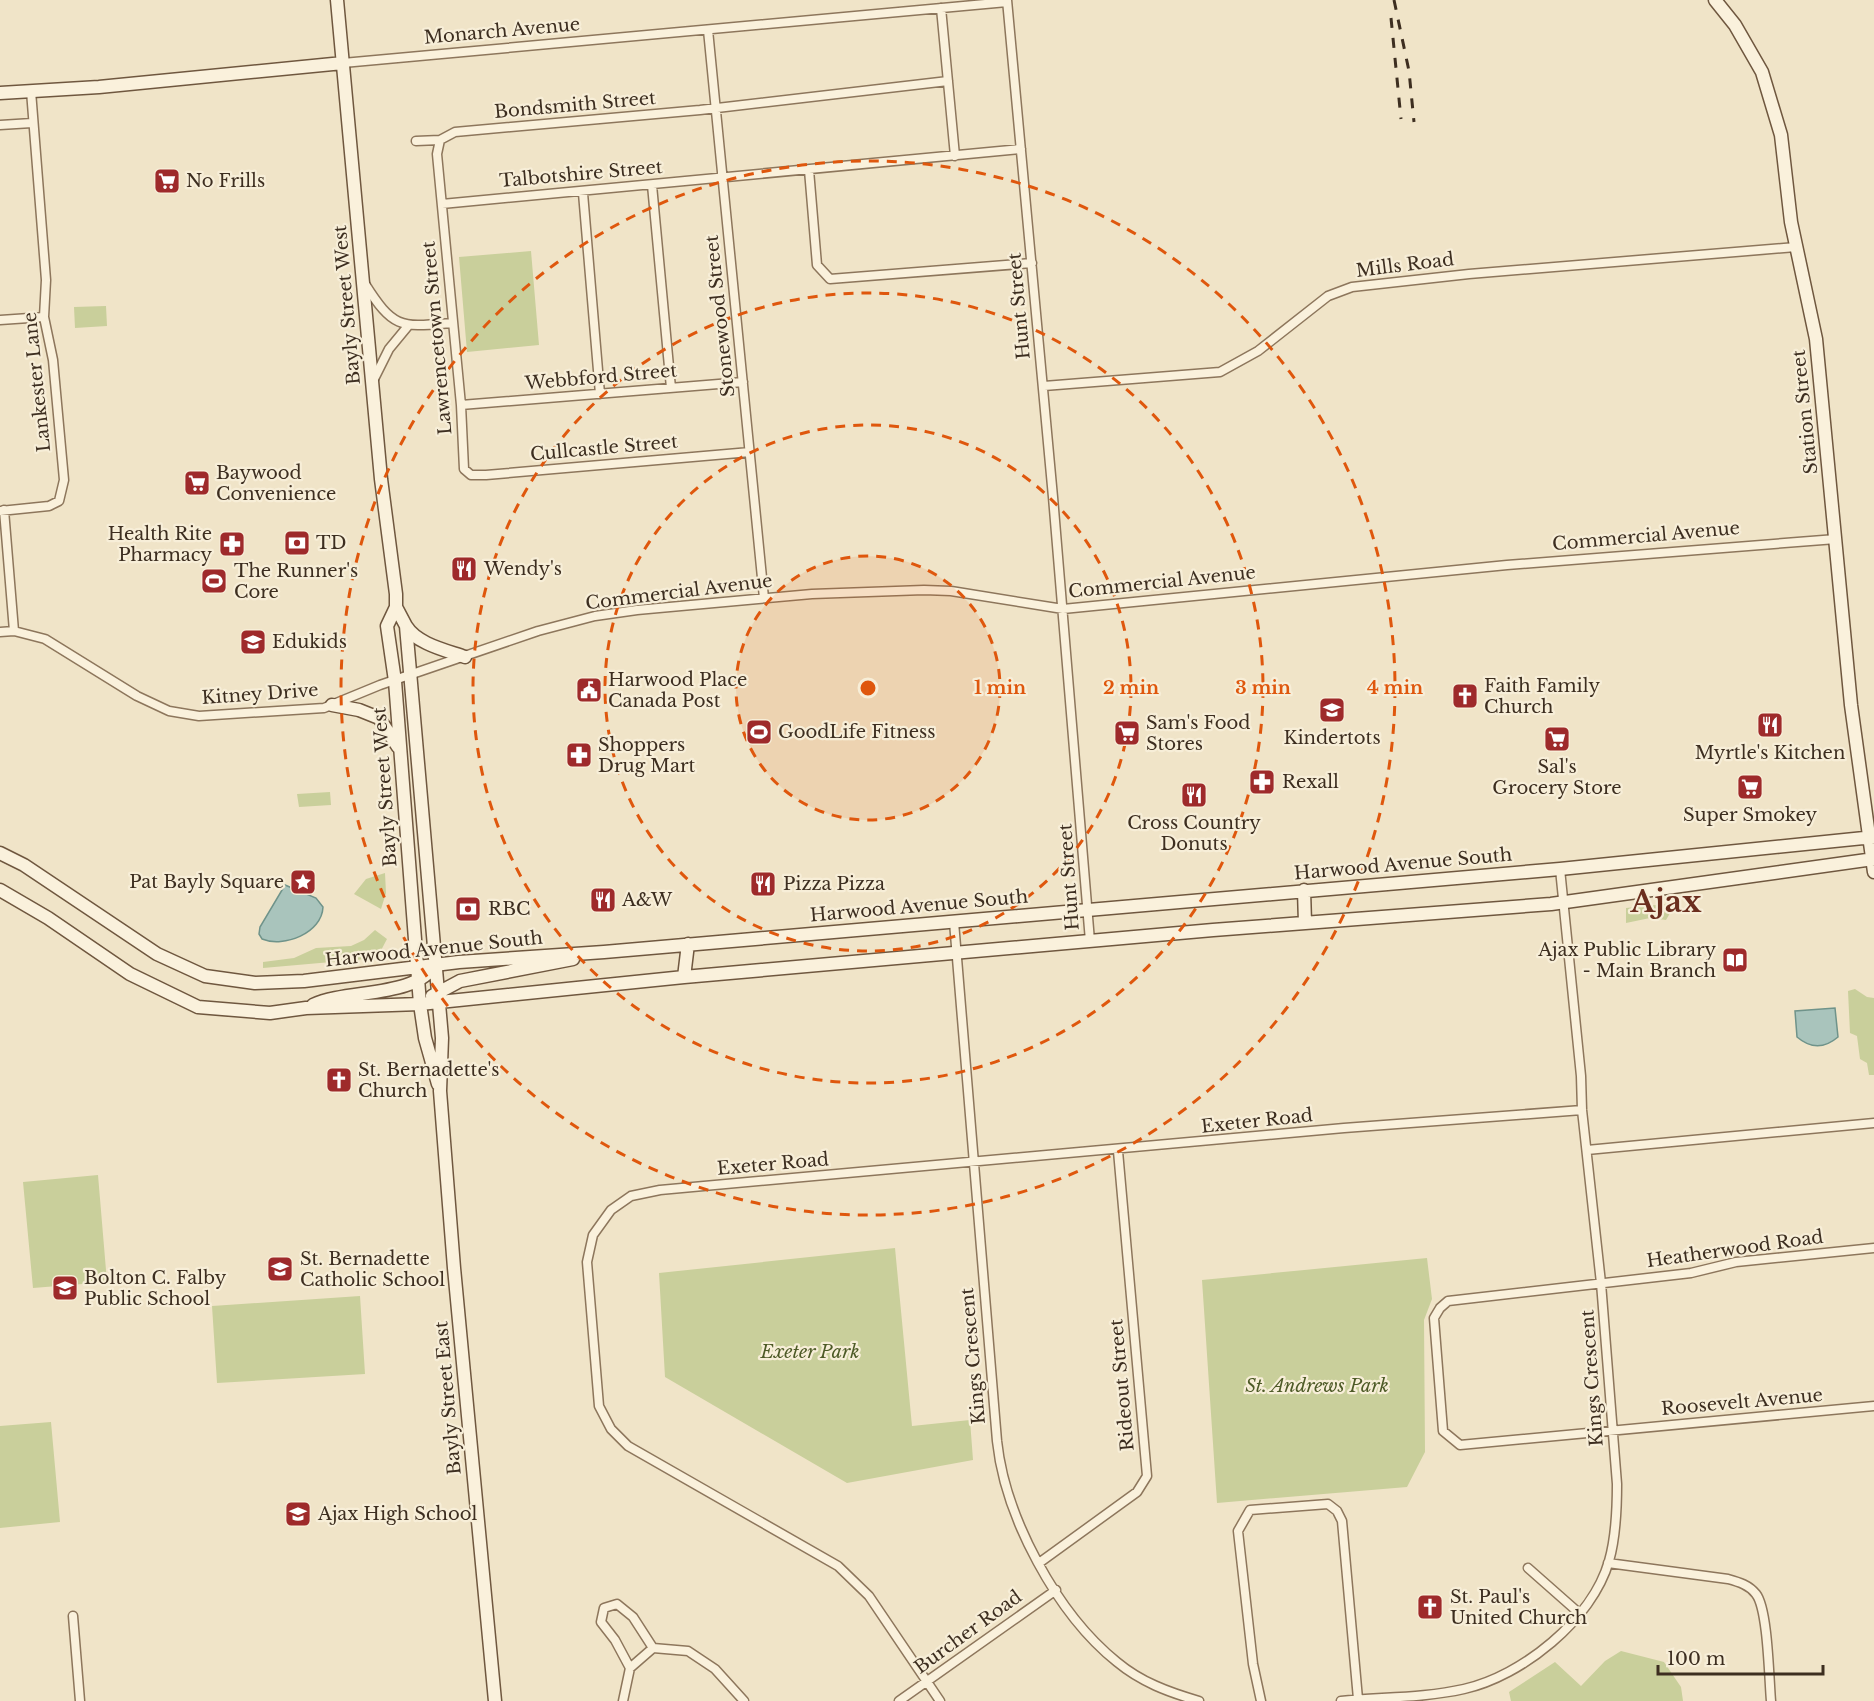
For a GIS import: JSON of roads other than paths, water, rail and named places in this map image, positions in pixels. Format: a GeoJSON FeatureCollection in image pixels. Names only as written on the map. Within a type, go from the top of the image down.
{"type":"FeatureCollection","features":[{"type":"Feature","properties":{"kind":"main road","name":"Bayly Street West"},"geometry":{"type":"LineString","coordinates":[[337,0],[372,383],[396,607],[406,626],[438,997]]}},
{"type":"Feature","properties":{"kind":"main road","name":"Station Street"},"geometry":{"type":"LineString","coordinates":[[1715,0],[1735,25],[1754,56],[1773,102],[1781,135],[1797,247],[1816,339],[1851,705],[1873,864]]}},
{"type":"Feature","properties":{"kind":"main road","name":"Monarch Avenue"},"geometry":{"type":"LineString","coordinates":[[0,93],[99,87],[342,63]]}},
{"type":"Feature","properties":{"kind":"main road","name":"Bayly Street West"},"geometry":{"type":"LineString","coordinates":[[396,607],[387,626],[395,681],[418,981]]}},
{"type":"Feature","properties":{"kind":"main road"},"geometry":{"type":"LineString","coordinates":[[406,626],[409,631],[431,645],[465,657]]}},
{"type":"Feature","properties":{"kind":"main road"},"geometry":{"type":"LineString","coordinates":[[332,705],[359,710],[379,718],[399,748]]}},
{"type":"Feature","properties":{"kind":"main road","name":"Harwood Avenue South"},"geometry":{"type":"LineString","coordinates":[[0,853],[24,865],[157,954],[206,976],[255,983],[304,981],[435,964],[604,952],[1560,869],[1871,837]]}},
{"type":"Feature","properties":{"kind":"main road"},"geometry":{"type":"LineString","coordinates":[[438,997],[1564,902],[1873,864]]}},
{"type":"Feature","properties":{"kind":"main road"},"geometry":{"type":"LineString","coordinates":[[0,890],[48,918],[130,974],[198,1007],[270,1013],[306,1008],[420,1004],[438,997],[460,981],[604,952]]}},
{"type":"Feature","properties":{"kind":"main road"},"geometry":{"type":"LineString","coordinates":[[1304,890],[1305,923]]}},
{"type":"Feature","properties":{"kind":"main road"},"geometry":{"type":"LineString","coordinates":[[684,977],[688,944]]}},
{"type":"Feature","properties":{"kind":"main road"},"geometry":{"type":"LineString","coordinates":[[306,1008],[329,998],[402,987],[430,974],[435,964]]}},
{"type":"Feature","properties":{"kind":"main road","name":"Bayly Street East"},"geometry":{"type":"LineString","coordinates":[[418,981],[432,1068],[440,1091]]}},
{"type":"Feature","properties":{"kind":"main road","name":"Bayly Street East"},"geometry":{"type":"LineString","coordinates":[[438,997],[442,1038],[440,1091],[453,1268],[495,1701]]}},
{"type":"Feature","properties":{"kind":"street","name":"Monarch Avenue"},"geometry":{"type":"LineString","coordinates":[[342,63],[1007,1]]}},
{"type":"Feature","properties":{"kind":"street","name":"Hunt Street"},"geometry":{"type":"LineString","coordinates":[[1007,1],[1044,386],[1081,810],[1090,941]]}},
{"type":"Feature","properties":{"kind":"street"},"geometry":{"type":"LineString","coordinates":[[941,8],[955,156]]}},
{"type":"Feature","properties":{"kind":"street","name":"Stonewood Street"},"geometry":{"type":"LineString","coordinates":[[708,30],[764,598]]}},
{"type":"Feature","properties":{"kind":"street","name":"Bondsmith Street"},"geometry":{"type":"LineString","coordinates":[[416,141],[440,140],[455,132],[716,108],[948,81]]}},
{"type":"Feature","properties":{"kind":"street","name":"Lankester Lane"},"geometry":{"type":"LineString","coordinates":[[2,510],[49,506],[59,501],[64,480],[53,360],[44,317],[46,280],[30,90]]}},
{"type":"Feature","properties":{"kind":"street"},"geometry":{"type":"LineString","coordinates":[[0,125],[32,123]]}},
{"type":"Feature","properties":{"kind":"street"},"geometry":{"type":"LineString","coordinates":[[440,140],[437,154],[442,204]]}},
{"type":"Feature","properties":{"kind":"street","name":"Talbotshire Street"},"geometry":{"type":"LineString","coordinates":[[442,204],[582,193],[652,184],[1021,149]]}},
{"type":"Feature","properties":{"kind":"street"},"geometry":{"type":"LineString","coordinates":[[809,170],[817,264],[830,279],[1032,263]]}},
{"type":"Feature","properties":{"kind":"street"},"geometry":{"type":"LineString","coordinates":[[652,184],[670,387]]}},
{"type":"Feature","properties":{"kind":"street"},"geometry":{"type":"LineString","coordinates":[[582,193],[600,394]]}},
{"type":"Feature","properties":{"kind":"street","name":"Lawrencetown Street"},"geometry":{"type":"LineString","coordinates":[[442,204],[461,405],[464,469]]}},
{"type":"Feature","properties":{"kind":"street","name":"Mills Road"},"geometry":{"type":"LineString","coordinates":[[1044,386],[1220,372],[1258,351],[1328,296],[1352,287],[1504,271],[1797,247]]}},
{"type":"Feature","properties":{"kind":"street"},"geometry":{"type":"LineString","coordinates":[[363,281],[381,310],[392,319],[408,326],[453,323]]}},
{"type":"Feature","properties":{"kind":"street"},"geometry":{"type":"LineString","coordinates":[[0,320],[44,317]]}},
{"type":"Feature","properties":{"kind":"street"},"geometry":{"type":"LineString","coordinates":[[372,383],[389,349],[408,326]]}},
{"type":"Feature","properties":{"kind":"street","name":"Webbford Street"},"geometry":{"type":"LineString","coordinates":[[461,405],[743,382]]}},
{"type":"Feature","properties":{"kind":"street","name":"Cullcastle Street"},"geometry":{"type":"LineString","coordinates":[[464,469],[471,475],[486,475],[750,452]]}},
{"type":"Feature","properties":{"kind":"street"},"geometry":{"type":"LineString","coordinates":[[2,510],[4,551],[14,631]]}},
{"type":"Feature","properties":{"kind":"street","name":"Commercial Avenue"},"geometry":{"type":"LineString","coordinates":[[395,681],[538,631],[596,615],[764,598],[924,590],[951,591],[1063,609],[1507,564],[1836,539]]}},
{"type":"Feature","properties":{"kind":"street","name":"Kitney Drive"},"geometry":{"type":"LineString","coordinates":[[0,632],[14,631],[45,639],[137,696],[169,711],[199,716],[324,708],[395,681]]}},
{"type":"Feature","properties":{"kind":"street","name":"Kings Crescent"},"geometry":{"type":"LineString","coordinates":[[1341,1701],[1423,1697],[1463,1690],[1514,1670],[1558,1637],[1579,1613],[1608,1563],[1617,1507],[1613,1431],[1601,1283],[1582,1110],[1581,1076],[1560,869]]}},
{"type":"Feature","properties":{"kind":"street","name":"Kings Crescent"},"geometry":{"type":"LineString","coordinates":[[954,922],[999,1460],[1012,1509],[1039,1563],[1094,1642],[1118,1663],[1163,1691],[1199,1701]]}},
{"type":"Feature","properties":{"kind":"street","name":"Exeter Road"},"geometry":{"type":"LineString","coordinates":[[940,1701],[869,1596],[838,1566],[628,1446],[611,1429],[599,1406],[587,1263],[593,1235],[611,1210],[631,1196],[660,1190],[1344,1128],[1582,1110]]}},
{"type":"Feature","properties":{"kind":"street"},"geometry":{"type":"LineString","coordinates":[[1587,1150],[1874,1123]]}},
{"type":"Feature","properties":{"kind":"street","name":"Rideout Street"},"geometry":{"type":"LineString","coordinates":[[1039,1563],[1137,1492],[1147,1476],[1118,1150]]}},
{"type":"Feature","properties":{"kind":"street","name":"Heatherwood Road"},"geometry":{"type":"LineString","coordinates":[[1613,1431],[1460,1444],[1443,1431],[1440,1412],[1434,1318],[1440,1308],[1448,1302],[1690,1273],[1736,1262],[1874,1248]]}},
{"type":"Feature","properties":{"kind":"street","name":"Roosevelt Avenue"},"geometry":{"type":"LineString","coordinates":[[1613,1431],[1874,1406]]}},
{"type":"Feature","properties":{"kind":"street"},"geometry":{"type":"LineString","coordinates":[[1261,1701],[1253,1664],[1238,1531],[1250,1510],[1328,1504],[1337,1511],[1342,1521],[1358,1699]]}},
{"type":"Feature","properties":{"kind":"street"},"geometry":{"type":"LineString","coordinates":[[1608,1563],[1743,1583],[1757,1595],[1763,1614],[1771,1701]]}},
{"type":"Feature","properties":{"kind":"street"},"geometry":{"type":"LineString","coordinates":[[1528,1568],[1579,1613]]}},
{"type":"Feature","properties":{"kind":"street","name":"Burcher Road"},"geometry":{"type":"LineString","coordinates":[[899,1701],[1056,1590]]}},
{"type":"Feature","properties":{"kind":"street"},"geometry":{"type":"LineString","coordinates":[[630,1668],[601,1622],[604,1608],[616,1604],[633,1617],[653,1648]]}},
{"type":"Feature","properties":{"kind":"street"},"geometry":{"type":"LineString","coordinates":[[73,1616],[80,1701]]}},
{"type":"Feature","properties":{"kind":"street"},"geometry":{"type":"LineString","coordinates":[[623,1701],[630,1668],[653,1648],[688,1651],[715,1669],[744,1701]]}},
{"type":"Feature","properties":{"kind":"water"},"geometry":{"type":"Polygon","coordinates":[[[285,885],[316,898],[323,907],[321,916],[309,931],[291,940],[262,939],[259,934],[260,927],[285,885]]]}},
{"type":"Feature","properties":{"kind":"water"},"geometry":{"type":"Polygon","coordinates":[[[1835,1008],[1838,1037],[1833,1041],[1817,1046],[1807,1044],[1797,1037],[1795,1011],[1835,1008]]]}},
{"type":"Feature","properties":{"kind":"railway"},"geometry":{"type":"LineString","coordinates":[[1394,0],[1409,71],[1414,122]]}},
{"type":"Feature","properties":{"kind":"railway"},"geometry":{"type":"LineString","coordinates":[[1391,18],[1401,119]]}},
{"type":"Feature","properties":{"kind":"place","name":"No Frills"},"geometry":{"type":"Point","coordinates":[167,181]}},
{"type":"Feature","properties":{"kind":"place","name":"Baywood Convenience"},"geometry":{"type":"Point","coordinates":[197,483]}},
{"type":"Feature","properties":{"kind":"place","name":"TD"},"geometry":{"type":"Point","coordinates":[297,543]}},
{"type":"Feature","properties":{"kind":"place","name":"Health Rite Pharmacy"},"geometry":{"type":"Point","coordinates":[232,544]}},
{"type":"Feature","properties":{"kind":"place","name":"Wendy's"},"geometry":{"type":"Point","coordinates":[464,569]}},
{"type":"Feature","properties":{"kind":"place","name":"The Runner's Core"},"geometry":{"type":"Point","coordinates":[214,581]}},
{"type":"Feature","properties":{"kind":"place","name":"Edukids"},"geometry":{"type":"Point","coordinates":[253,642]}},
{"type":"Feature","properties":{"kind":"place","name":"Harwood Place Canada Post"},"geometry":{"type":"Point","coordinates":[589,690]}},
{"type":"Feature","properties":{"kind":"place","name":"Faith Family Church"},"geometry":{"type":"Point","coordinates":[1465,696]}},
{"type":"Feature","properties":{"kind":"place","name":"Kindertots"},"geometry":{"type":"Point","coordinates":[1332,710]}},
{"type":"Feature","properties":{"kind":"place","name":"Myrtle's Kitchen"},"geometry":{"type":"Point","coordinates":[1770,725]}},
{"type":"Feature","properties":{"kind":"place","name":"GoodLife Fitness"},"geometry":{"type":"Point","coordinates":[759,732]}},
{"type":"Feature","properties":{"kind":"place","name":"Sam's Food Stores"},"geometry":{"type":"Point","coordinates":[1127,733]}},
{"type":"Feature","properties":{"kind":"place","name":"Sal's Grocery Store"},"geometry":{"type":"Point","coordinates":[1557,739]}},
{"type":"Feature","properties":{"kind":"place","name":"Shoppers Drug Mart"},"geometry":{"type":"Point","coordinates":[579,755]}},
{"type":"Feature","properties":{"kind":"place","name":"Rexall"},"geometry":{"type":"Point","coordinates":[1262,782]}},
{"type":"Feature","properties":{"kind":"place","name":"Super Smokey"},"geometry":{"type":"Point","coordinates":[1750,787]}},
{"type":"Feature","properties":{"kind":"place","name":"Cross Country Donuts"},"geometry":{"type":"Point","coordinates":[1194,795]}},
{"type":"Feature","properties":{"kind":"place","name":"Pat Bayly Square"},"geometry":{"type":"Point","coordinates":[303,882]}},
{"type":"Feature","properties":{"kind":"place","name":"Pizza Pizza"},"geometry":{"type":"Point","coordinates":[763,884]}},
{"type":"Feature","properties":{"kind":"place","name":"A&W"},"geometry":{"type":"Point","coordinates":[603,900]}},
{"type":"Feature","properties":{"kind":"place","name":"RBC"},"geometry":{"type":"Point","coordinates":[468,909]}},
{"type":"Feature","properties":{"kind":"place","name":"Ajax Public Library - Main Branch"},"geometry":{"type":"Point","coordinates":[1735,960]}},
{"type":"Feature","properties":{"kind":"place","name":"St. Bernadette's Church"},"geometry":{"type":"Point","coordinates":[339,1080]}},
{"type":"Feature","properties":{"kind":"place","name":"St. Bernadette Catholic School"},"geometry":{"type":"Point","coordinates":[280,1269]}},
{"type":"Feature","properties":{"kind":"place","name":"Bolton C. Falby Public School"},"geometry":{"type":"Point","coordinates":[65,1288]}},
{"type":"Feature","properties":{"kind":"place","name":"Ajax High School"},"geometry":{"type":"Point","coordinates":[298,1514]}},
{"type":"Feature","properties":{"kind":"place","name":"St. Paul's United Church"},"geometry":{"type":"Point","coordinates":[1430,1607]}},
{"type":"Feature","properties":{"kind":"district","name":"Ajax"},"geometry":{"type":"Point","coordinates":[1666,901]}},
{"type":"Feature","properties":{"kind":"park label","name":"Exeter Park"},"geometry":{"type":"Point","coordinates":[810,1352]}},
{"type":"Feature","properties":{"kind":"park label","name":"St. Andrews Park"},"geometry":{"type":"Point","coordinates":[1317,1386]}}]}
